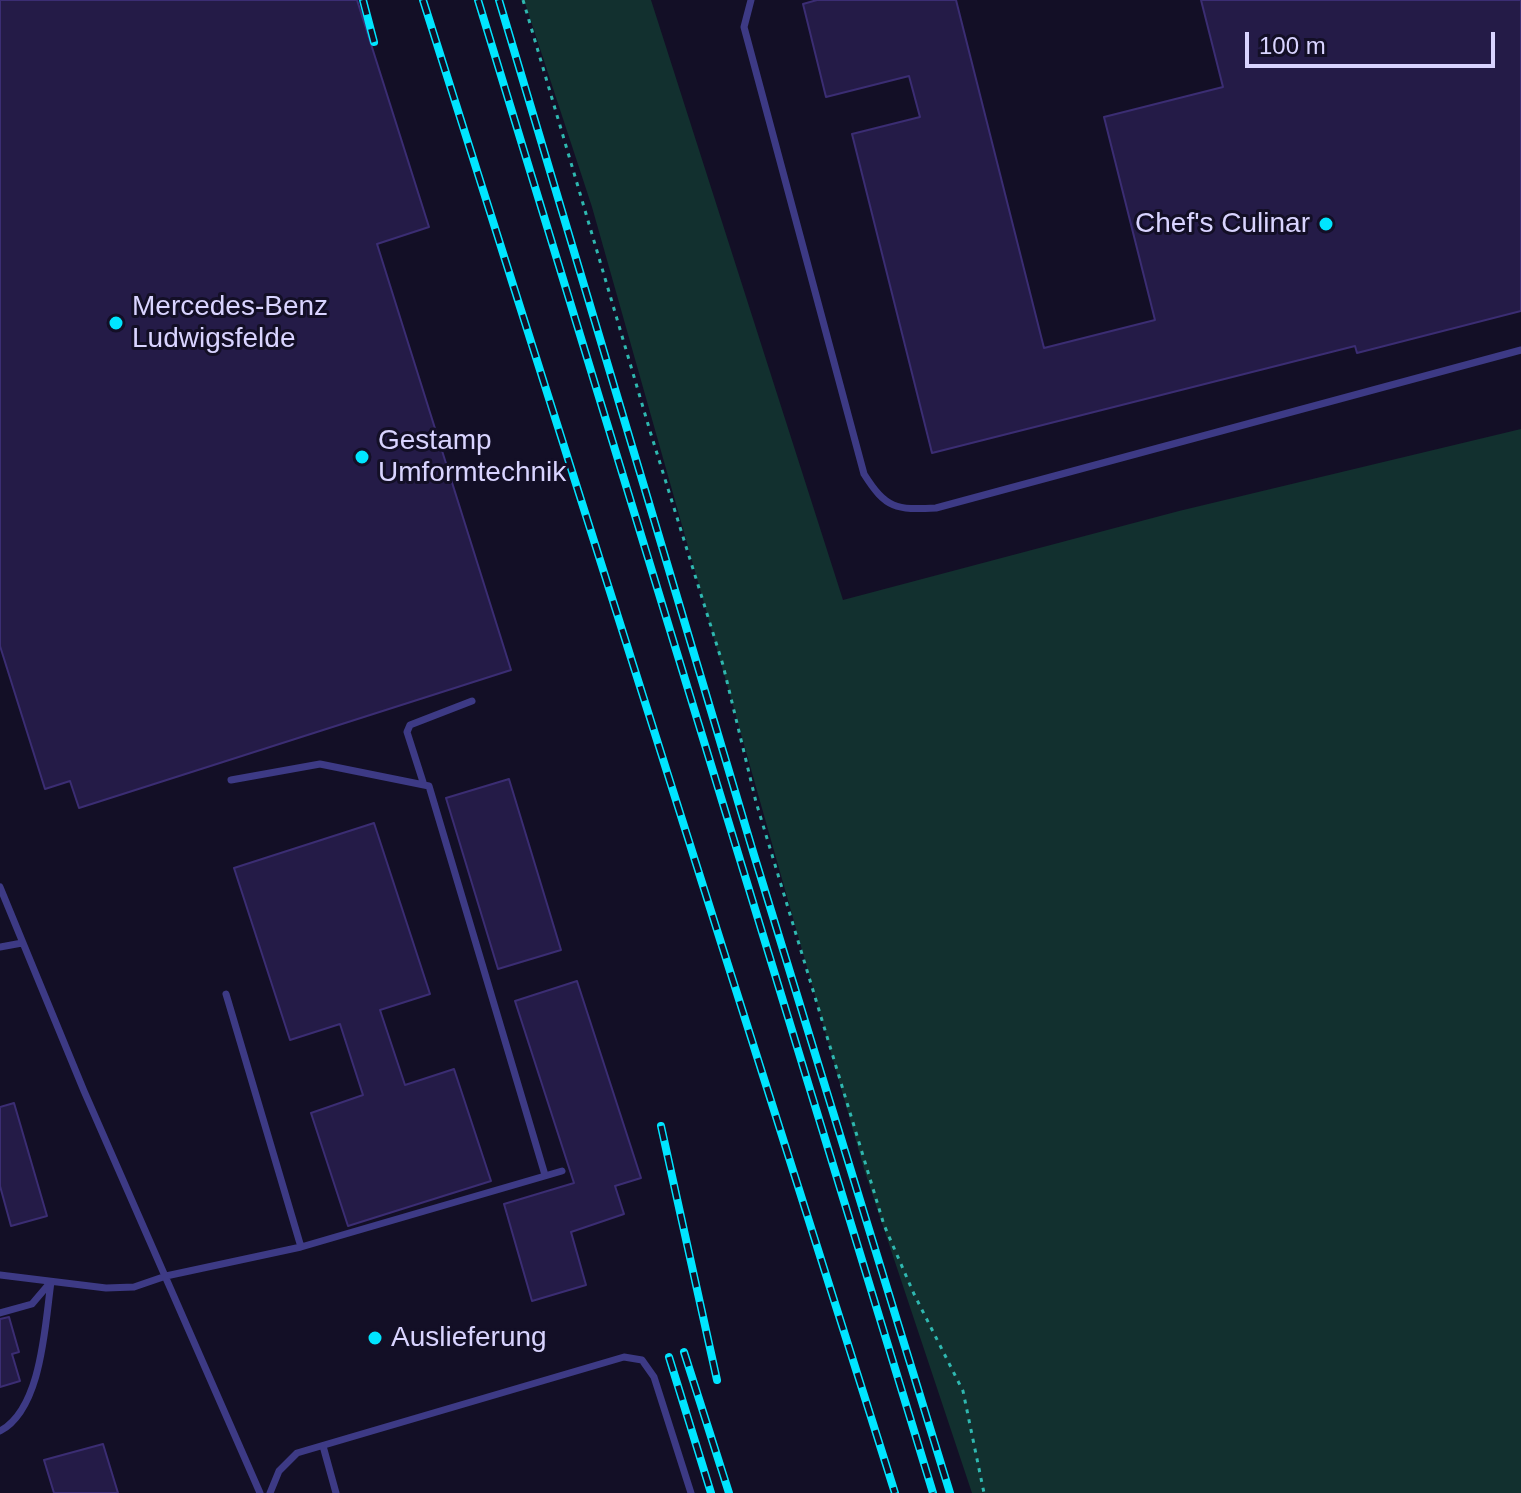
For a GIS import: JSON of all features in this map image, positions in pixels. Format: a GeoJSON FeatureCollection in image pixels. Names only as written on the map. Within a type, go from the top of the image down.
{"type":"FeatureCollection","features":[{"type":"Feature","properties":{"kind":"lane"},"geometry":{"type":"LineString","coordinates":[[751,0],[744,27],[864,474],[880,500],[903,510],[936,508],[1521,350]]}},
{"type":"Feature","properties":{"kind":"lane"},"geometry":{"type":"LineString","coordinates":[[472,701],[410,725],[407,732],[423,782],[432,792],[545,1175]]}},
{"type":"Feature","properties":{"kind":"lane"},"geometry":{"type":"LineString","coordinates":[[231,780],[320,764],[423,782]]}},
{"type":"Feature","properties":{"kind":"lane"},"geometry":{"type":"LineString","coordinates":[[0,887],[260,1493]]}},
{"type":"Feature","properties":{"kind":"lane"},"geometry":{"type":"LineString","coordinates":[[0,947],[22,943]]}},
{"type":"Feature","properties":{"kind":"lane"},"geometry":{"type":"LineString","coordinates":[[226,994],[301,1247]]}},
{"type":"Feature","properties":{"kind":"lane"},"geometry":{"type":"LineString","coordinates":[[0,1275],[120,1287],[301,1247],[562,1171]]}},
{"type":"Feature","properties":{"kind":"lane"},"geometry":{"type":"LineString","coordinates":[[0,1313],[32,1304],[51,1282]]}},
{"type":"Feature","properties":{"kind":"lane"},"geometry":{"type":"LineString","coordinates":[[0,1431],[8,1427],[35,1386],[51,1282]]}},
{"type":"Feature","properties":{"kind":"lane"},"geometry":{"type":"LineString","coordinates":[[270,1493],[279,1471],[297,1453],[624,1357],[642,1360],[654,1377],[691,1493]]}},
{"type":"Feature","properties":{"kind":"lane"},"geometry":{"type":"LineString","coordinates":[[323,1446],[336,1493]]}},
{"type":"Feature","properties":{"kind":"path"},"geometry":{"type":"LineString","coordinates":[[523,0],[650,431],[723,665],[756,802],[884,1225],[914,1294],[963,1391],[984,1493]]}},
{"type":"Feature","properties":{"kind":"green space"},"geometry":{"type":"Polygon","coordinates":[[[524,0],[651,0],[843,600],[1179,511],[1521,429],[1521,1493],[972,1493],[864,1169],[592,207],[524,0]]]}},
{"type":"Feature","properties":{"kind":"building"},"geometry":{"type":"Polygon","coordinates":[[[0,0],[357,0],[429,227],[377,244],[511,670],[79,808],[70,781],[45,789],[0,646],[0,0]]]}},
{"type":"Feature","properties":{"kind":"building","name":"Chef's Culinar"},"geometry":{"type":"Polygon","coordinates":[[[817,0],[956,0],[1044,348],[1155,320],[1104,117],[1223,87],[1201,0],[1521,0],[1521,311],[1357,353],[1355,346],[932,453],[852,134],[920,117],[909,76],[826,97],[803,4],[817,0]]]}},
{"type":"Feature","properties":{"kind":"building"},"geometry":{"type":"Polygon","coordinates":[[[509,779],[561,950],[498,969],[446,798],[509,779]]]}},
{"type":"Feature","properties":{"kind":"building"},"geometry":{"type":"Polygon","coordinates":[[[374,823],[430,994],[380,1010],[405,1085],[454,1069],[491,1181],[348,1226],[311,1113],[363,1095],[340,1024],[290,1040],[234,868],[374,823]]]}},
{"type":"Feature","properties":{"kind":"building"},"geometry":{"type":"Polygon","coordinates":[[[577,981],[641,1178],[615,1186],[624,1214],[571,1232],[586,1285],[532,1301],[504,1204],[574,1183],[515,1001],[577,981]]]}},
{"type":"Feature","properties":{"kind":"building"},"geometry":{"type":"Polygon","coordinates":[[[14,1103],[47,1216],[11,1226],[0,1186],[0,1107],[14,1103]]]}},
{"type":"Feature","properties":{"kind":"building"},"geometry":{"type":"Polygon","coordinates":[[[9,1317],[19,1352],[12,1354],[20,1381],[0,1387],[0,1319],[9,1317]]]}},
{"type":"Feature","properties":{"kind":"building"},"geometry":{"type":"Polygon","coordinates":[[[103,1444],[118,1493],[54,1493],[44,1460],[103,1444]]]}},
{"type":"Feature","properties":{"kind":"railway"},"geometry":{"type":"LineString","coordinates":[[363,0],[374,42]]}},
{"type":"Feature","properties":{"kind":"railway"},"geometry":{"type":"LineString","coordinates":[[423,0],[895,1493]]}},
{"type":"Feature","properties":{"kind":"railway"},"geometry":{"type":"LineString","coordinates":[[478,0],[933,1493]]}},
{"type":"Feature","properties":{"kind":"railway"},"geometry":{"type":"LineString","coordinates":[[499,0],[754,855],[950,1493]]}},
{"type":"Feature","properties":{"kind":"railway"},"geometry":{"type":"LineString","coordinates":[[661,1126],[717,1380]]}},
{"type":"Feature","properties":{"kind":"railway"},"geometry":{"type":"LineString","coordinates":[[684,1352],[729,1493]]}},
{"type":"Feature","properties":{"kind":"railway"},"geometry":{"type":"LineString","coordinates":[[669,1357],[711,1493]]}},
{"type":"Feature","properties":{"kind":"place","name":"Chef's Culinar"},"geometry":{"type":"Point","coordinates":[1326,224]}},
{"type":"Feature","properties":{"kind":"place","name":"Mercedes-Benz Ludwigsfelde"},"geometry":{"type":"Point","coordinates":[116,323]}},
{"type":"Feature","properties":{"kind":"place","name":"Gestamp Umformtechnik"},"geometry":{"type":"Point","coordinates":[362,457]}},
{"type":"Feature","properties":{"kind":"place","name":"Auslieferung"},"geometry":{"type":"Point","coordinates":[375,1338]}}]}
